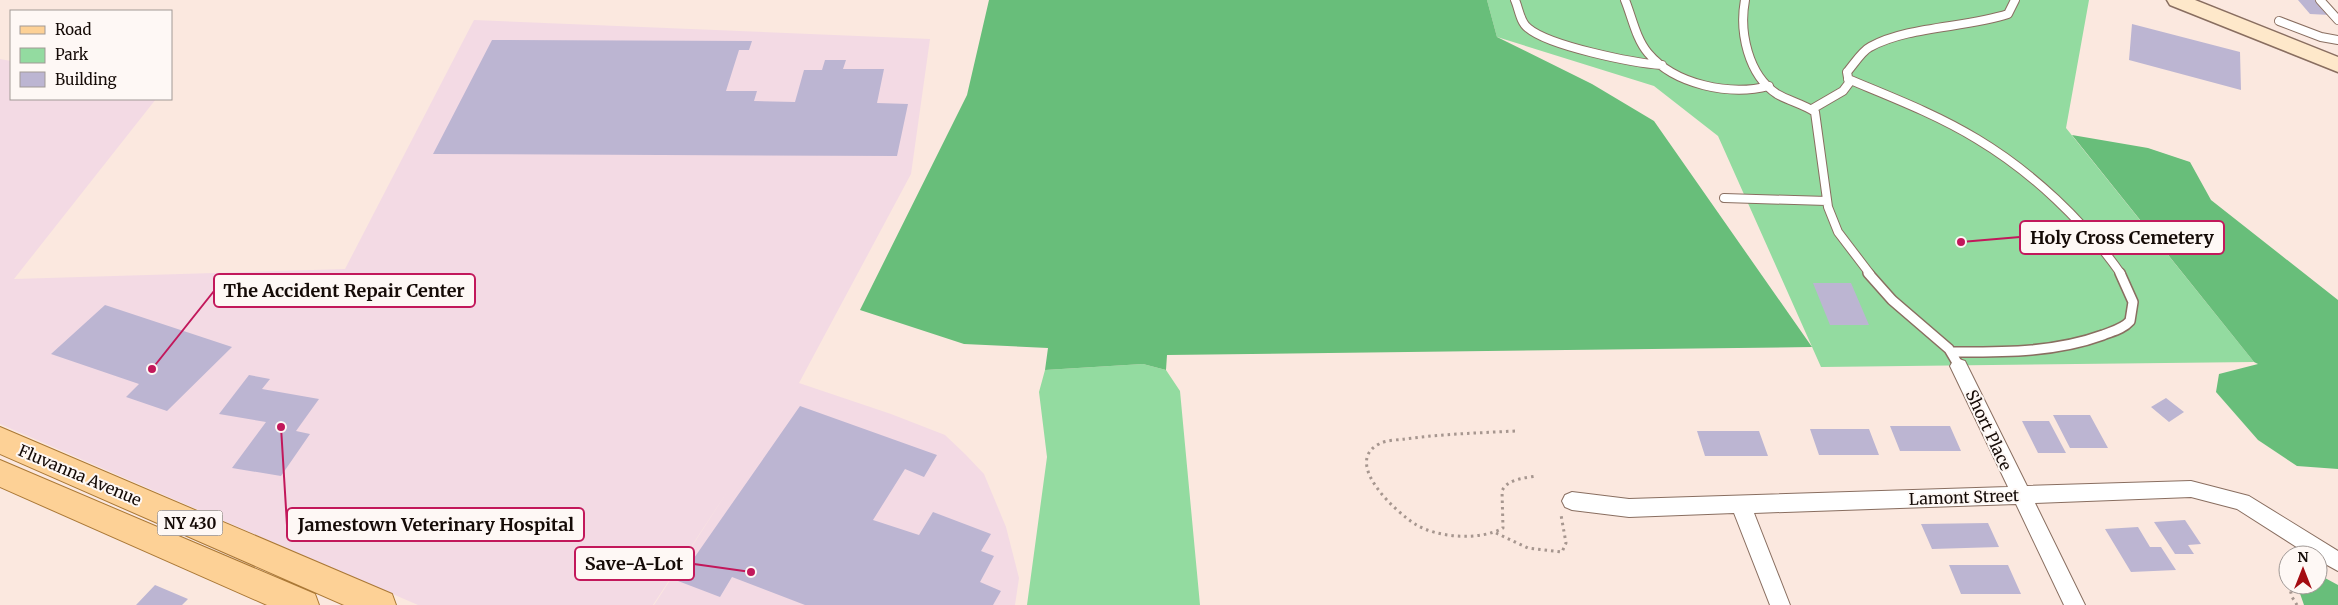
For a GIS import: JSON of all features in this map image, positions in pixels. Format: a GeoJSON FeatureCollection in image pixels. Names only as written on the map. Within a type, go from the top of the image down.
{"type":"FeatureCollection","features":[{"type":"Feature","properties":{"kind":"main road"},"geometry":{"type":"LineString","coordinates":[[2177,0],[2338,65]]}},
{"type":"Feature","properties":{"kind":"main road","name":"Fluvanna Avenue"},"geometry":{"type":"LineString","coordinates":[[0,440],[380,605]]}},
{"type":"Feature","properties":{"kind":"main road","name":"Fluvanna Avenue"},"geometry":{"type":"LineString","coordinates":[[0,473],[304,605]]}},
{"type":"Feature","properties":{"kind":"street","name":"Short Place"},"geometry":{"type":"LineString","coordinates":[[1955,359],[2075,605]]}},
{"type":"Feature","properties":{"kind":"street","name":"Lamont Street"},"geometry":{"type":"LineString","coordinates":[[1566,503],[1629,508],[2191,489],[2242,502],[2303,545]]}},
{"type":"Feature","properties":{"kind":"street"},"geometry":{"type":"LineString","coordinates":[[1741,505],[1780,605]]}},
{"type":"Feature","properties":{"kind":"lane"},"geometry":{"type":"LineString","coordinates":[[1515,0],[1523,22],[1540,36],[1631,62],[1662,65]]}},
{"type":"Feature","properties":{"kind":"lane"},"geometry":{"type":"LineString","coordinates":[[1625,0],[1647,52],[1662,65],[1712,88],[1724,91],[1753,90],[1769,86]]}},
{"type":"Feature","properties":{"kind":"lane"},"geometry":{"type":"LineString","coordinates":[[1745,0],[1742,13],[1748,58],[1758,76],[1786,98],[1805,104],[1815,112],[1827,201],[1838,232],[1864,269],[1892,300],[1955,359],[2087,342],[2130,322],[2134,310],[2131,293],[2119,269],[2102,247],[2073,216],[2026,174],[1990,147],[1951,126],[1848,79]]}},
{"type":"Feature","properties":{"kind":"lane"},"geometry":{"type":"LineString","coordinates":[[1812,109],[1843,91],[1849,83],[1847,72],[1869,47],[1901,36],[1946,26],[1984,22],[2008,14],[2015,0]]}},
{"type":"Feature","properties":{"kind":"lane"},"geometry":{"type":"LineString","coordinates":[[2320,0],[2338,20]]}},
{"type":"Feature","properties":{"kind":"lane"},"geometry":{"type":"LineString","coordinates":[[2279,21],[2322,37],[2338,40]]}},
{"type":"Feature","properties":{"kind":"lane"},"geometry":{"type":"LineString","coordinates":[[1724,198],[1827,201]]}},
{"type":"Feature","properties":{"kind":"path"},"geometry":{"type":"LineString","coordinates":[[1515,431],[1444,434],[1388,441],[1373,448],[1369,455],[1369,472],[1378,491],[1416,524],[1429,530],[1450,535],[1496,533],[1503,528],[1501,494],[1504,484],[1510,480],[1536,476]]}},
{"type":"Feature","properties":{"kind":"path"},"geometry":{"type":"LineString","coordinates":[[1496,533],[1514,545],[1548,553],[1562,552],[1566,543],[1566,503]]}},
{"type":"Feature","properties":{"kind":"shaded area"},"geometry":{"type":"Polygon","coordinates":[[[474,20],[930,39],[911,174],[799,383],[891,414],[945,435],[965,454],[984,474],[1006,527],[1019,578],[1015,605],[654,605],[729,489],[653,605],[418,605],[0,424],[0,59],[10,61],[10,100],[155,100],[14,279],[345,269],[474,20]]]}},
{"type":"Feature","properties":{"kind":"green space"},"geometry":{"type":"Polygon","coordinates":[[[989,0],[1487,0],[1497,37],[1592,84],[1654,121],[1812,347],[1167,355],[1166,370],[1143,364],[1045,370],[1048,348],[964,344],[860,310],[967,95],[989,0]]]}},
{"type":"Feature","properties":{"kind":"green space"},"geometry":{"type":"Polygon","coordinates":[[[1487,0],[2089,0],[2066,128],[2254,362],[1821,367],[1718,136],[1654,86],[1497,37],[1487,0]]]}},
{"type":"Feature","properties":{"kind":"green space"},"geometry":{"type":"Polygon","coordinates":[[[2072,135],[2148,148],[2190,162],[2211,200],[2338,300],[2338,469],[2297,466],[2258,440],[2216,392],[2219,374],[2258,364],[2254,362],[2072,135]]]}},
{"type":"Feature","properties":{"kind":"green space"},"geometry":{"type":"Polygon","coordinates":[[[1143,364],[1166,370],[1180,391],[1200,605],[1027,605],[1047,457],[1039,392],[1045,370],[1143,364]]]}},
{"type":"Feature","properties":{"kind":"green space"},"geometry":{"type":"Polygon","coordinates":[[[2328,580],[2338,585],[2338,605],[2304,605],[2300,595],[2328,595],[2328,580]]]}},
{"type":"Feature","properties":{"kind":"building"},"geometry":{"type":"Polygon","coordinates":[[[2298,0],[2317,0],[2330,15],[2310,14],[2298,0]]]}},
{"type":"Feature","properties":{"kind":"building"},"geometry":{"type":"Polygon","coordinates":[[[2132,24],[2240,52],[2241,90],[2129,60],[2132,24]]]}},
{"type":"Feature","properties":{"kind":"building"},"geometry":{"type":"Polygon","coordinates":[[[492,40],[752,41],[749,50],[739,50],[726,91],[757,91],[754,101],[795,102],[804,70],[822,70],[825,60],[846,60],[843,69],[884,69],[877,103],[908,104],[897,156],[433,154],[492,40]]]}},
{"type":"Feature","properties":{"kind":"building"},"geometry":{"type":"Polygon","coordinates":[[[1813,283],[1851,283],[1869,325],[1830,325],[1813,283]]]}},
{"type":"Feature","properties":{"kind":"building"},"geometry":{"type":"Polygon","coordinates":[[[105,305],[232,347],[167,411],[126,397],[139,384],[51,354],[105,305]]]}},
{"type":"Feature","properties":{"kind":"building"},"geometry":{"type":"Polygon","coordinates":[[[249,375],[270,379],[262,389],[319,399],[296,431],[310,434],[281,476],[232,468],[266,422],[219,414],[249,375]]]}},
{"type":"Feature","properties":{"kind":"building"},"geometry":{"type":"Polygon","coordinates":[[[2166,398],[2184,412],[2169,422],[2151,407],[2166,398]]]}},
{"type":"Feature","properties":{"kind":"building"},"geometry":{"type":"Polygon","coordinates":[[[800,406],[937,455],[924,477],[905,469],[873,520],[919,535],[933,512],[991,534],[981,551],[994,556],[980,582],[1001,591],[993,605],[805,605],[732,577],[720,597],[678,581],[800,406]]]}},
{"type":"Feature","properties":{"kind":"building"},"geometry":{"type":"Polygon","coordinates":[[[2053,415],[2090,415],[2108,448],[2070,448],[2053,415]]]}},
{"type":"Feature","properties":{"kind":"building"},"geometry":{"type":"Polygon","coordinates":[[[2022,421],[2049,421],[2066,453],[2038,453],[2022,421]]]}},
{"type":"Feature","properties":{"kind":"building"},"geometry":{"type":"Polygon","coordinates":[[[1890,426],[1950,426],[1961,451],[1900,451],[1890,426]]]}},
{"type":"Feature","properties":{"kind":"building"},"geometry":{"type":"Polygon","coordinates":[[[1810,429],[1869,429],[1879,455],[1819,455],[1810,429]]]}},
{"type":"Feature","properties":{"kind":"building"},"geometry":{"type":"Polygon","coordinates":[[[1697,431],[1759,431],[1768,456],[1705,456],[1697,431]]]}},
{"type":"Feature","properties":{"kind":"building"},"geometry":{"type":"Polygon","coordinates":[[[2185,520],[2201,544],[2188,545],[2194,554],[2175,554],[2154,522],[2185,520]]]}},
{"type":"Feature","properties":{"kind":"building"},"geometry":{"type":"Polygon","coordinates":[[[1988,523],[1999,547],[1932,549],[1921,524],[1988,523]]]}},
{"type":"Feature","properties":{"kind":"building"},"geometry":{"type":"Polygon","coordinates":[[[2138,527],[2150,547],[2161,547],[2176,570],[2131,572],[2105,529],[2138,527]]]}},
{"type":"Feature","properties":{"kind":"building"},"geometry":{"type":"Polygon","coordinates":[[[1949,565],[2008,565],[2021,594],[1961,594],[1949,565]]]}},
{"type":"Feature","properties":{"kind":"building"},"geometry":{"type":"Polygon","coordinates":[[[155,585],[188,599],[182,605],[136,605],[155,585]]]}},
{"type":"Feature","properties":{"kind":"place","name":"Holy Cross Cemetery"},"geometry":{"type":"Point","coordinates":[1961,242]}},
{"type":"Feature","properties":{"kind":"place","name":"The Accident Repair Center"},"geometry":{"type":"Point","coordinates":[152,369]}},
{"type":"Feature","properties":{"kind":"place","name":"Jamestown Veterinary Hospital"},"geometry":{"type":"Point","coordinates":[281,427]}},
{"type":"Feature","properties":{"kind":"place","name":"Save-A-Lot"},"geometry":{"type":"Point","coordinates":[751,572]}}]}
